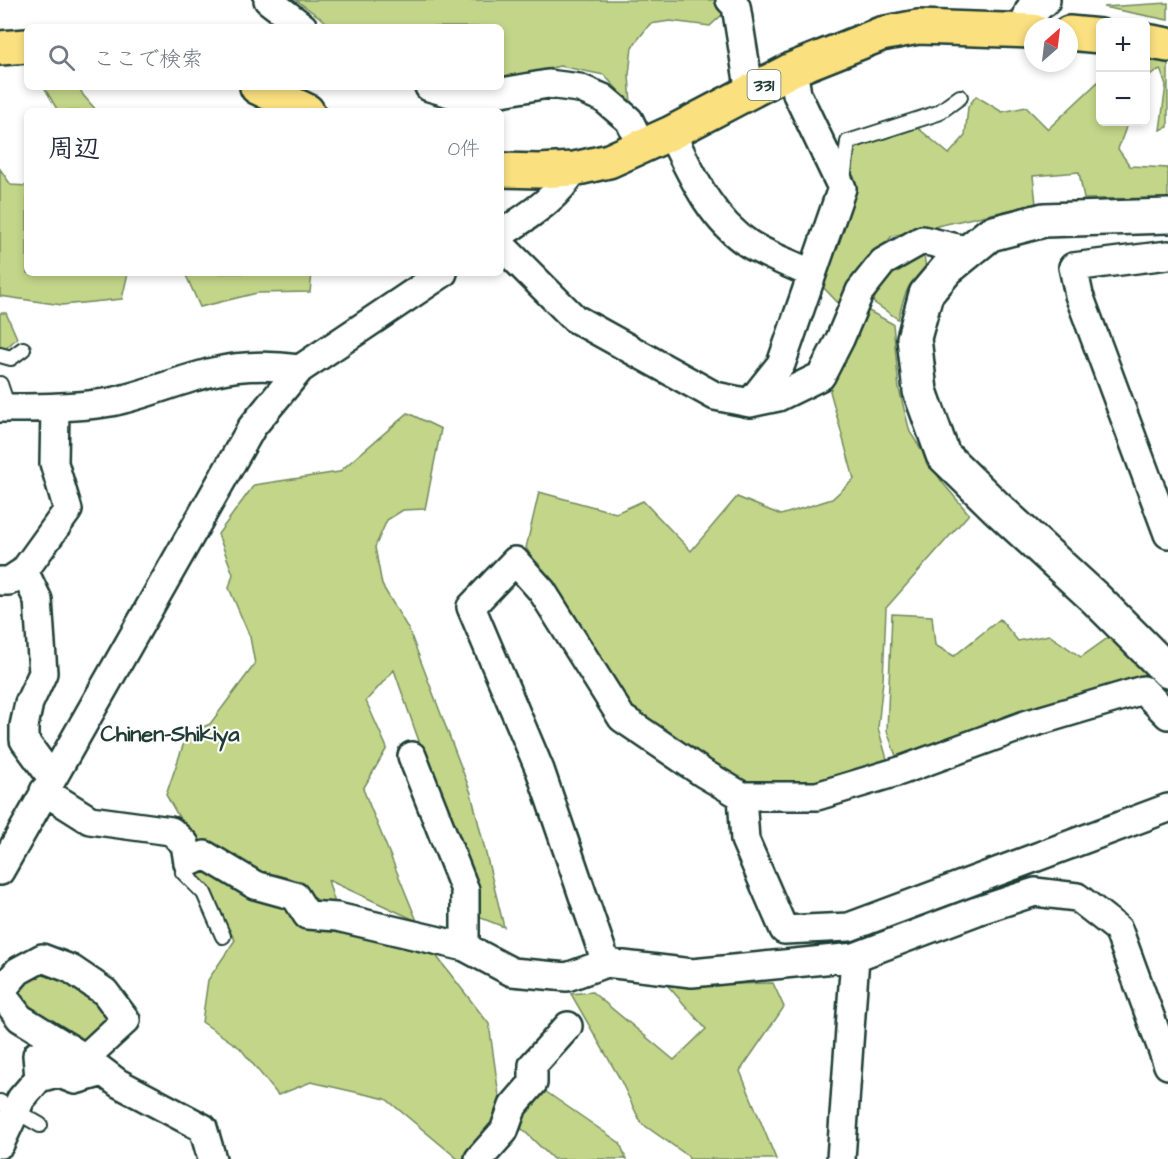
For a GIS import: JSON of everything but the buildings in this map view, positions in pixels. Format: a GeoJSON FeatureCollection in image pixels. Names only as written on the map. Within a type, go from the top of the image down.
{"type":"FeatureCollection","features":[{"type":"Feature","properties":{"kind":"highway","name":"331"},"geometry":{"type":"LineString","coordinates":[[504,170],[574,169],[609,161],[656,140],[794,69],[881,34],[918,27],[1024,31]]}},
{"type":"Feature","properties":{"kind":"highway"},"geometry":{"type":"LineString","coordinates":[[1078,34],[1096,36]]}},
{"type":"Feature","properties":{"kind":"highway"},"geometry":{"type":"LineString","coordinates":[[1150,42],[1168,45]]}},
{"type":"Feature","properties":{"kind":"highway"},"geometry":{"type":"LineString","coordinates":[[0,48],[24,46]]}},
{"type":"Feature","properties":{"kind":"highway"},"geometry":{"type":"LineString","coordinates":[[262,90],[294,108]]}},
{"type":"Feature","properties":{"kind":"street"},"geometry":{"type":"LineString","coordinates":[[268,0],[299,24]]}},
{"type":"Feature","properties":{"kind":"street"},"geometry":{"type":"LineString","coordinates":[[730,0],[736,6],[750,93]]}},
{"type":"Feature","properties":{"kind":"street"},"geometry":{"type":"LineString","coordinates":[[1029,18],[1035,4],[1043,0]]}},
{"type":"Feature","properties":{"kind":"street"},"geometry":{"type":"LineString","coordinates":[[750,403],[781,364],[842,188],[797,94],[794,69]]}},
{"type":"Feature","properties":{"kind":"street"},"geometry":{"type":"LineString","coordinates":[[439,90],[467,98],[548,84],[579,88],[603,98],[656,140],[700,191],[722,221],[749,244],[812,274]]}},
{"type":"Feature","properties":{"kind":"street"},"geometry":{"type":"LineString","coordinates":[[504,232],[544,205],[567,182],[574,169]]}},
{"type":"Feature","properties":{"kind":"street"},"geometry":{"type":"LineString","coordinates":[[1168,216],[1044,220],[990,234],[947,269],[926,294],[914,338],[920,392],[943,455],[1095,598],[1168,671]]}},
{"type":"Feature","properties":{"kind":"street"},"geometry":{"type":"LineString","coordinates":[[504,248],[574,318],[715,396],[750,403],[778,397],[821,376],[840,339],[860,291],[883,262],[922,240],[970,250]]}},
{"type":"Feature","properties":{"kind":"street"},"geometry":{"type":"LineString","coordinates":[[1168,255],[1073,267],[1079,295],[1168,534]]}},
{"type":"Feature","properties":{"kind":"street"},"geometry":{"type":"LineString","coordinates":[[0,871],[252,427],[300,369],[439,276]]}},
{"type":"Feature","properties":{"kind":"street"},"geometry":{"type":"LineString","coordinates":[[3,400],[55,408],[112,402],[213,371],[270,365],[300,369]]}},
{"type":"Feature","properties":{"kind":"street"},"geometry":{"type":"LineString","coordinates":[[55,408],[54,463],[68,510],[12,576],[38,600],[43,673],[29,703],[24,726],[24,740],[48,785],[90,820],[171,831],[185,844],[188,863],[206,855],[255,885],[295,896],[307,915],[337,917],[465,947],[512,972],[567,977],[606,963],[692,973],[855,957],[977,911],[1035,892],[1077,897],[1118,929],[1168,1065]]}},
{"type":"Feature","properties":{"kind":"street"},"geometry":{"type":"LineString","coordinates":[[606,963],[540,770],[471,608],[515,561],[542,591],[622,718],[742,796],[817,796],[900,771],[1025,725],[1143,690],[1168,715]]}},
{"type":"Feature","properties":{"kind":"street"},"geometry":{"type":"LineString","coordinates":[[412,756],[465,890],[465,947]]}},
{"type":"Feature","properties":{"kind":"street"},"geometry":{"type":"LineString","coordinates":[[742,796],[745,840],[784,930],[849,927],[1168,808]]}},
{"type":"Feature","properties":{"kind":"street"},"geometry":{"type":"LineString","coordinates":[[841,1159],[855,957]]}},
{"type":"Feature","properties":{"kind":"street"},"geometry":{"type":"LineString","coordinates":[[0,1144],[8,1106],[21,1099],[39,1078],[57,1073],[75,1080],[85,1059],[126,1020],[105,992],[71,969],[42,958],[18,971],[0,992],[20,1018],[85,1059],[118,1083],[203,1128],[212,1159]]}},
{"type":"Feature","properties":{"kind":"street"},"geometry":{"type":"LineString","coordinates":[[479,1159],[504,1131],[513,1106],[533,1083],[534,1065],[568,1026]]}},
{"type":"Feature","properties":{"kind":"street"},"geometry":{"type":"LineString","coordinates":[[39,1078],[37,1055],[85,1059]]}},
{"type":"Feature","properties":{"kind":"lane"},"geometry":{"type":"LineString","coordinates":[[842,188],[848,142],[938,113],[960,97]]}},
{"type":"Feature","properties":{"kind":"lane"},"geometry":{"type":"LineString","coordinates":[[0,355],[11,358],[23,349]]}},
{"type":"Feature","properties":{"kind":"lane"},"geometry":{"type":"LineString","coordinates":[[188,863],[183,872],[204,893],[223,936]]}},
{"type":"Feature","properties":{"kind":"lane"},"geometry":{"type":"LineString","coordinates":[[8,1106],[40,1125]]}},
{"type":"Feature","properties":{"kind":"green space"},"geometry":{"type":"Polygon","coordinates":[[[296,0],[738,0],[710,26],[670,21],[650,24],[632,47],[629,75],[631,104],[604,75],[560,66],[504,78],[504,24],[329,24],[296,0]]]}},
{"type":"Feature","properties":{"kind":"green space"},"geometry":{"type":"Polygon","coordinates":[[[1168,3],[1168,20],[1103,7],[1168,3]]]}},
{"type":"Feature","properties":{"kind":"green space"},"geometry":{"type":"Polygon","coordinates":[[[1150,57],[1168,61],[1168,127],[1160,130],[1166,85],[1160,69],[1150,75],[1150,57]]]}},
{"type":"Feature","properties":{"kind":"green space"},"geometry":{"type":"Polygon","coordinates":[[[1096,84],[1096,126],[1127,126],[1118,149],[1130,166],[1168,168],[1168,198],[1084,199],[1079,172],[1033,176],[1036,204],[892,236],[857,277],[841,306],[822,286],[850,198],[854,148],[918,128],[949,154],[965,136],[968,107],[976,96],[1002,112],[1026,107],[1048,129],[1096,84]]]}},
{"type":"Feature","properties":{"kind":"green space"},"geometry":{"type":"Polygon","coordinates":[[[46,90],[80,90],[94,108],[56,108],[46,90]]]}},
{"type":"Feature","properties":{"kind":"green space"},"geometry":{"type":"Polygon","coordinates":[[[0,169],[11,185],[24,186],[24,276],[127,276],[122,299],[62,305],[0,296],[0,169]]]}},
{"type":"Feature","properties":{"kind":"green space"},"geometry":{"type":"Polygon","coordinates":[[[924,254],[926,270],[910,285],[898,319],[873,302],[884,277],[924,254]]]}},
{"type":"Feature","properties":{"kind":"green space"},"geometry":{"type":"Polygon","coordinates":[[[186,276],[312,276],[310,292],[257,293],[200,307],[186,276]]]}},
{"type":"Feature","properties":{"kind":"green space"},"geometry":{"type":"Polygon","coordinates":[[[867,310],[893,324],[899,389],[910,432],[942,482],[969,514],[886,608],[878,728],[887,759],[815,782],[748,784],[700,756],[631,709],[526,548],[539,492],[616,513],[643,501],[691,551],[737,497],[781,515],[832,499],[854,479],[830,391],[867,310]]]}},
{"type":"Feature","properties":{"kind":"green space"},"geometry":{"type":"Polygon","coordinates":[[[0,313],[6,313],[17,338],[0,354],[0,313]]]}},
{"type":"Feature","properties":{"kind":"green space"},"geometry":{"type":"Polygon","coordinates":[[[408,413],[441,429],[425,509],[403,510],[387,520],[375,547],[382,585],[409,630],[471,793],[504,927],[481,918],[394,670],[366,701],[387,748],[363,789],[417,921],[328,880],[337,910],[308,895],[263,878],[191,838],[166,795],[187,734],[210,724],[255,664],[250,637],[229,588],[233,574],[218,534],[254,485],[339,472],[408,413]]]}},
{"type":"Feature","properties":{"kind":"green space"},"geometry":{"type":"Polygon","coordinates":[[[892,614],[932,616],[935,645],[954,656],[1000,619],[1018,641],[1049,635],[1081,657],[1112,635],[1168,687],[1168,699],[1137,679],[1039,705],[896,756],[887,731],[892,614]]]}},
{"type":"Feature","properties":{"kind":"green space"},"geometry":{"type":"Polygon","coordinates":[[[206,866],[339,927],[434,953],[489,1024],[501,1110],[463,1159],[458,1159],[386,1099],[311,1082],[278,1095],[240,1048],[202,1022],[208,980],[235,940],[195,873],[206,866]]]}},
{"type":"Feature","properties":{"kind":"green space"},"geometry":{"type":"Polygon","coordinates":[[[40,971],[55,975],[97,998],[112,1022],[78,1044],[31,1015],[11,993],[40,971]]]}},
{"type":"Feature","properties":{"kind":"green space"},"geometry":{"type":"Polygon","coordinates":[[[773,983],[784,1007],[740,1071],[776,1159],[689,1159],[641,1123],[619,1077],[571,994],[592,992],[674,1060],[706,1029],[668,986],[773,983]]]}},
{"type":"Feature","properties":{"kind":"green space"},"geometry":{"type":"Polygon","coordinates":[[[539,1087],[620,1143],[626,1159],[553,1159],[518,1125],[539,1087]]]}},
{"type":"Feature","properties":{"kind":"district","name":"Chinen-Shikiya"},"geometry":{"type":"Point","coordinates":[170,733]}}]}
